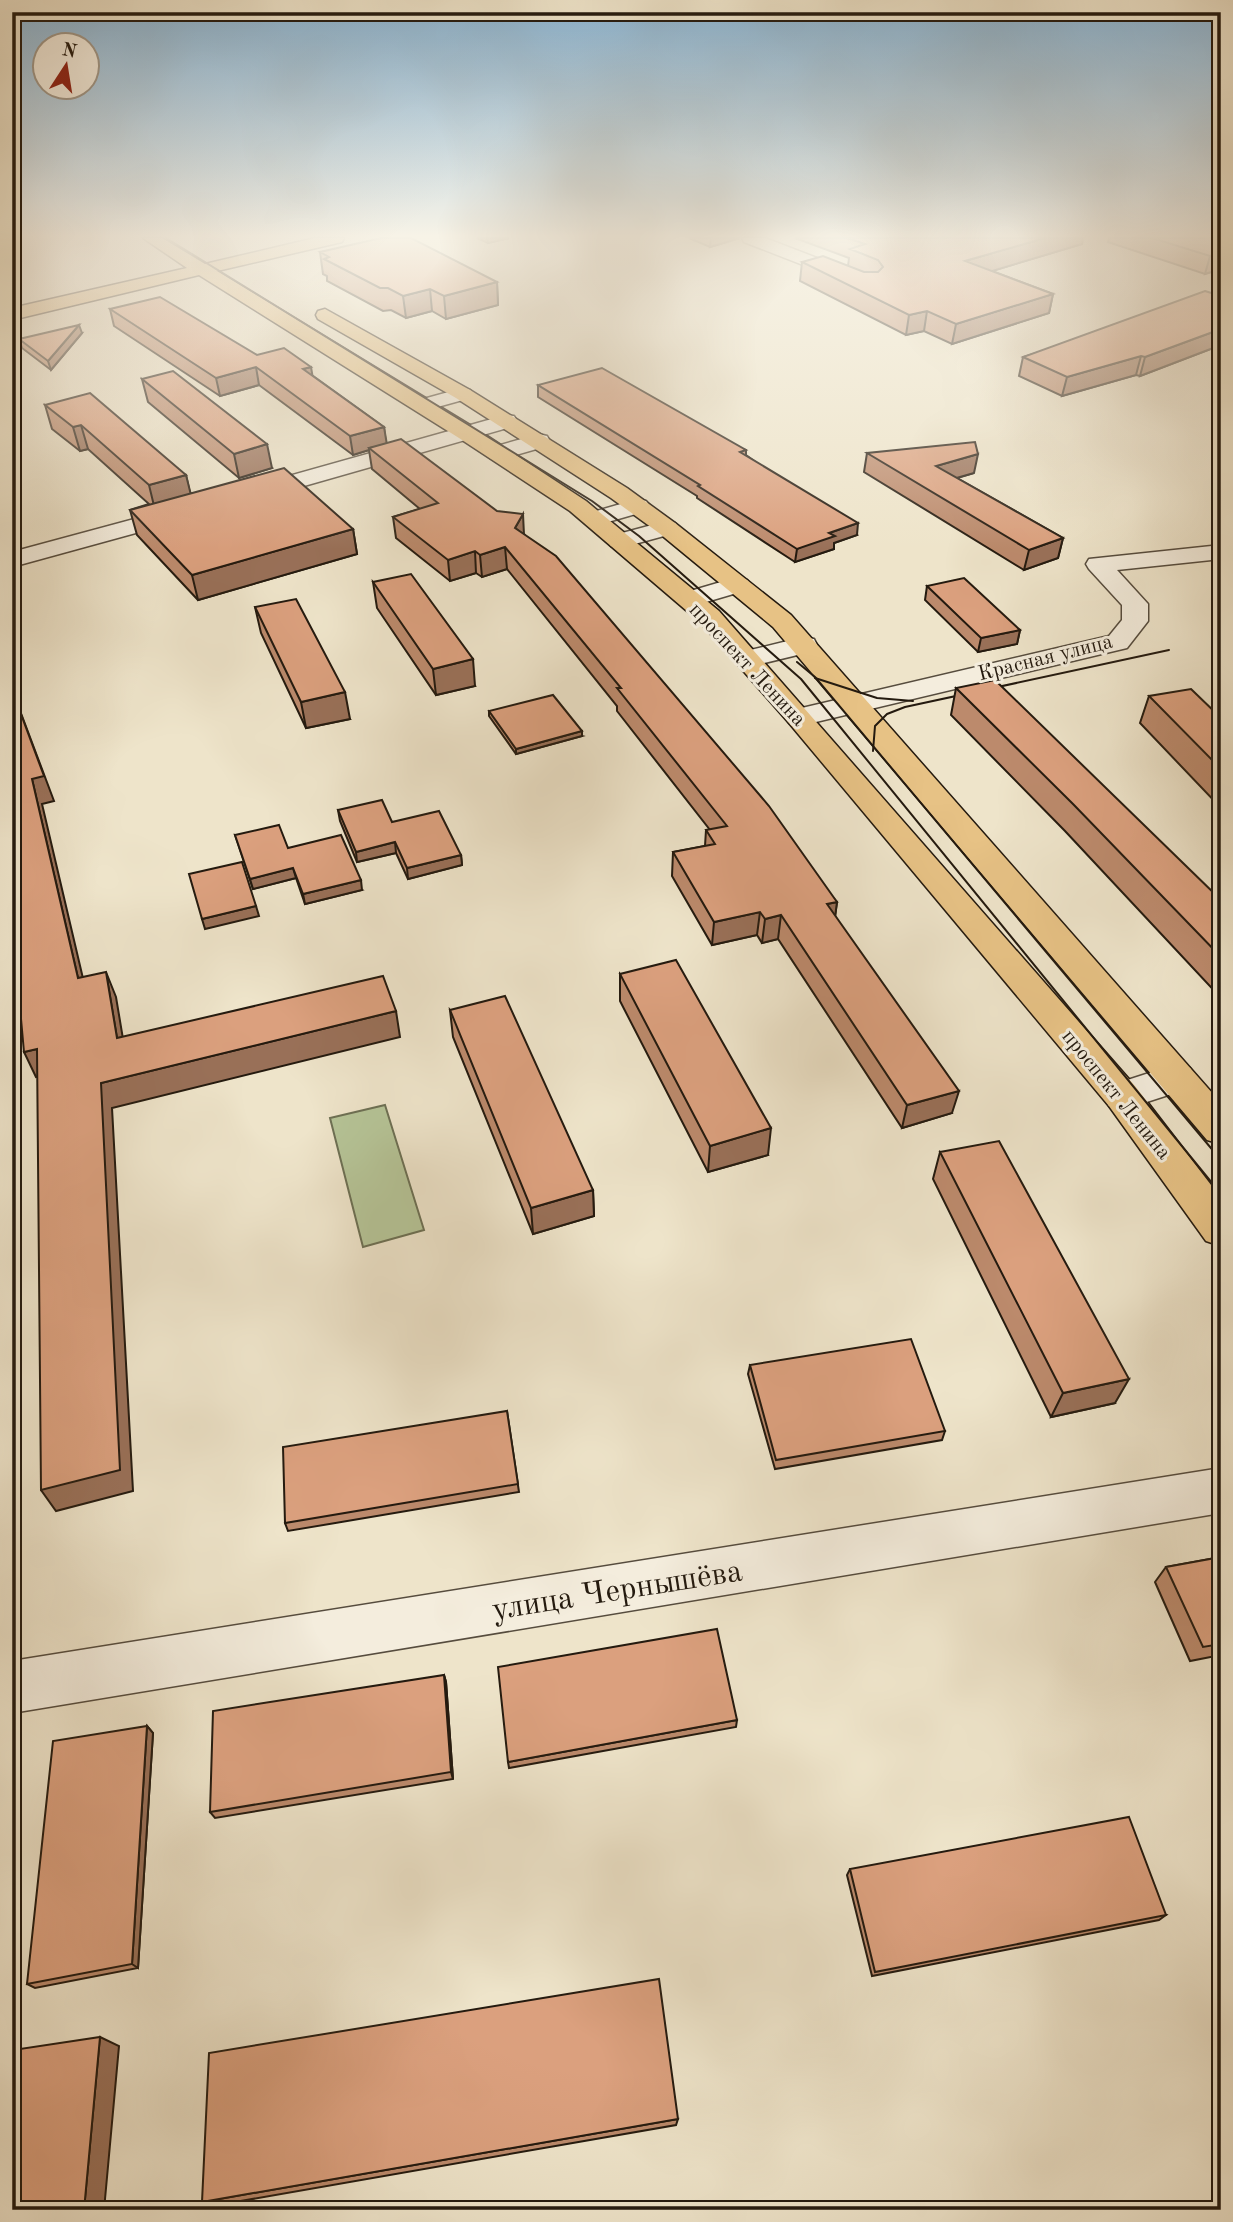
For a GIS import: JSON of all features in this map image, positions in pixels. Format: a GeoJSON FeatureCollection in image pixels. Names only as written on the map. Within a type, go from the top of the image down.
{"type":"FeatureCollection","features":[{"type":"Feature","properties":{"kind":"main road","name":"проспект Ленина"},"geometry":{"type":"LineString","coordinates":[[330,342],[594,519],[710,617],[799,717],[926,870],[1122,1096],[1221,1229]]}},
{"type":"Feature","properties":{"kind":"main road","name":"проспект Ленина"},"geometry":{"type":"LineString","coordinates":[[363,342],[463,394],[638,506],[782,621],[1221,1129]]}},
{"type":"Feature","properties":{"kind":"street"},"geometry":{"type":"LineString","coordinates":[[423,405],[463,394]]}},
{"type":"Feature","properties":{"kind":"street"},"geometry":{"type":"LineString","coordinates":[[226,500],[506,421]]}},
{"type":"Feature","properties":{"kind":"street"},"geometry":{"type":"LineString","coordinates":[[498,453],[539,441]]}},
{"type":"Feature","properties":{"kind":"street"},"geometry":{"type":"LineString","coordinates":[[594,519],[638,506]]}},
{"type":"Feature","properties":{"kind":"street"},"geometry":{"type":"LineString","coordinates":[[12,559],[202,507]]}},
{"type":"Feature","properties":{"kind":"street"},"geometry":{"type":"LineString","coordinates":[[620,541],[667,528]]}},
{"type":"Feature","properties":{"kind":"street","name":"Красная улица"},"geometry":{"type":"LineString","coordinates":[[799,717],[1118,642],[1135,621],[1135,604],[1098,564],[1221,552]]}},
{"type":"Feature","properties":{"kind":"street"},"geometry":{"type":"LineString","coordinates":[[689,599],[738,585]]}},
{"type":"Feature","properties":{"kind":"street"},"geometry":{"type":"LineString","coordinates":[[748,659],[804,645]]}},
{"type":"Feature","properties":{"kind":"street"},"geometry":{"type":"LineString","coordinates":[[1122,1096],[1177,1078]]}},
{"type":"Feature","properties":{"kind":"street","name":"улица Чернышёва"},"geometry":{"type":"LineString","coordinates":[[12,1687],[1221,1490]]}},
{"type":"Feature","properties":{"kind":"green space"},"geometry":{"type":"Polygon","coordinates":[[[385,1105],[424,1230],[363,1247],[330,1118],[385,1105]]]}},
{"type":"Feature","properties":{"kind":"building"},"geometry":{"type":"Polygon","coordinates":[[[23,342],[65,342],[48,361],[23,342]]]}},
{"type":"Feature","properties":{"kind":"building"},"geometry":{"type":"Polygon","coordinates":[[[160,342],[235,342],[257,355],[284,348],[311,367],[303,369],[384,427],[350,436],[256,367],[216,378],[160,342]]]}},
{"type":"Feature","properties":{"kind":"building"},"geometry":{"type":"Polygon","coordinates":[[[1065,342],[1187,342],[1145,357],[1067,377],[1023,357],[1065,342]]]}},
{"type":"Feature","properties":{"kind":"building"},"geometry":{"type":"Polygon","coordinates":[[[602,368],[746,450],[740,452],[858,523],[829,533],[835,536],[797,549],[698,486],[700,485],[538,385],[602,368]]]}},
{"type":"Feature","properties":{"kind":"building"},"geometry":{"type":"Polygon","coordinates":[[[173,371],[267,444],[234,454],[142,379],[173,371]]]}},
{"type":"Feature","properties":{"kind":"building"},"geometry":{"type":"Polygon","coordinates":[[[90,393],[186,475],[149,485],[81,425],[73,427],[45,405],[90,393]]]}},
{"type":"Feature","properties":{"kind":"building"},"geometry":{"type":"Polygon","coordinates":[[[401,439],[497,511],[523,514],[515,528],[556,556],[769,806],[837,902],[827,904],[959,1091],[907,1105],[781,915],[765,919],[760,912],[714,922],[673,852],[715,844],[706,830],[727,826],[617,688],[621,688],[505,547],[480,555],[475,551],[448,560],[393,517],[438,503],[369,448],[401,439]]]}},
{"type":"Feature","properties":{"kind":"building"},"geometry":{"type":"Polygon","coordinates":[[[975,442],[978,454],[936,466],[1063,538],[1029,550],[867,453],[975,442]]]}},
{"type":"Feature","properties":{"kind":"building"},"geometry":{"type":"Polygon","coordinates":[[[284,468],[353,529],[192,575],[130,510],[284,468]]]}},
{"type":"Feature","properties":{"kind":"building"},"geometry":{"type":"Polygon","coordinates":[[[411,574],[473,659],[433,669],[373,582],[411,574]]]}},
{"type":"Feature","properties":{"kind":"building"},"geometry":{"type":"Polygon","coordinates":[[[964,578],[1020,630],[981,638],[927,586],[964,578]]]}},
{"type":"Feature","properties":{"kind":"building"},"geometry":{"type":"Polygon","coordinates":[[[296,599],[345,692],[301,702],[255,607],[296,599]]]}},
{"type":"Feature","properties":{"kind":"building"},"geometry":{"type":"Polygon","coordinates":[[[995,680],[1221,900],[1221,957],[956,688],[995,680]]]}},
{"type":"Feature","properties":{"kind":"building"},"geometry":{"type":"Polygon","coordinates":[[[1191,689],[1221,718],[1221,769],[1149,696],[1191,689]]]}},
{"type":"Feature","properties":{"kind":"building"},"geometry":{"type":"Polygon","coordinates":[[[12,690],[44,776],[32,779],[78,978],[106,972],[117,1038],[383,976],[396,1011],[101,1083],[120,1470],[41,1490],[37,1049],[24,1052],[15,953],[12,953],[12,690]]]}},
{"type":"Feature","properties":{"kind":"building"},"geometry":{"type":"Polygon","coordinates":[[[553,695],[582,731],[516,749],[489,711],[553,695]]]}},
{"type":"Feature","properties":{"kind":"building"},"geometry":{"type":"Polygon","coordinates":[[[382,800],[392,822],[439,811],[461,855],[407,868],[395,842],[356,852],[338,810],[382,800]]]}},
{"type":"Feature","properties":{"kind":"building"},"geometry":{"type":"Polygon","coordinates":[[[279,825],[288,848],[341,835],[361,880],[303,894],[293,868],[250,879],[235,835],[279,825]]]}},
{"type":"Feature","properties":{"kind":"building"},"geometry":{"type":"Polygon","coordinates":[[[242,862],[256,906],[202,919],[189,874],[242,862]]]}},
{"type":"Feature","properties":{"kind":"building"},"geometry":{"type":"Polygon","coordinates":[[[676,960],[771,1128],[710,1146],[620,974],[676,960]]]}},
{"type":"Feature","properties":{"kind":"building"},"geometry":{"type":"Polygon","coordinates":[[[505,996],[593,1190],[531,1208],[450,1010],[505,996]]]}},
{"type":"Feature","properties":{"kind":"building"},"geometry":{"type":"Polygon","coordinates":[[[999,1141],[1129,1379],[1063,1393],[940,1152],[999,1141]]]}},
{"type":"Feature","properties":{"kind":"building"},"geometry":{"type":"Polygon","coordinates":[[[911,1339],[945,1431],[776,1460],[750,1365],[911,1339]]]}},
{"type":"Feature","properties":{"kind":"building"},"geometry":{"type":"Polygon","coordinates":[[[507,1411],[518,1484],[285,1523],[283,1447],[507,1411]]]}},
{"type":"Feature","properties":{"kind":"building"},"geometry":{"type":"Polygon","coordinates":[[[1221,1557],[1221,1644],[1203,1647],[1166,1567],[1221,1557]]]}},
{"type":"Feature","properties":{"kind":"building"},"geometry":{"type":"Polygon","coordinates":[[[717,1629],[737,1720],[508,1762],[498,1667],[717,1629]]]}},
{"type":"Feature","properties":{"kind":"building"},"geometry":{"type":"Polygon","coordinates":[[[444,1675],[451,1772],[210,1812],[213,1711],[444,1675]]]}},
{"type":"Feature","properties":{"kind":"building"},"geometry":{"type":"Polygon","coordinates":[[[147,1726],[132,1964],[27,1984],[53,1741],[147,1726]]]}},
{"type":"Feature","properties":{"kind":"building"},"geometry":{"type":"Polygon","coordinates":[[[1129,1817],[1166,1915],[875,1972],[850,1869],[1129,1817]]]}},
{"type":"Feature","properties":{"kind":"building"},"geometry":{"type":"Polygon","coordinates":[[[659,1979],[678,2119],[202,2202],[209,2053],[659,1979]]]}},
{"type":"Feature","properties":{"kind":"building"},"geometry":{"type":"Polygon","coordinates":[[[100,2037],[84,2210],[12,2210],[13,2050],[100,2037]]]}},
{"type":"Feature","properties":{"kind":"tram line"},"geometry":{"type":"LineString","coordinates":[[334,342],[592,501],[639,536],[801,679],[1221,1194]]}},
{"type":"Feature","properties":{"kind":"tram line"},"geometry":{"type":"LineString","coordinates":[[873,746],[875,726],[887,714],[905,707],[1169,650]]}},
{"type":"Feature","properties":{"kind":"tram line"},"geometry":{"type":"LineString","coordinates":[[797,662],[816,678]]}},
{"type":"Feature","properties":{"kind":"tram line"},"geometry":{"type":"LineString","coordinates":[[816,678],[877,698],[913,701]]}},
{"type":"Feature","properties":{"kind":"tram line"},"geometry":{"type":"LineString","coordinates":[[816,678],[873,746]]}},
{"type":"Feature","properties":{"kind":"tram line"},"geometry":{"type":"LineString","coordinates":[[873,746],[873,751]]}},
{"type":"Feature","properties":{"kind":"tram line"},"geometry":{"type":"LineString","coordinates":[[873,746],[1221,1160]]}}]}
